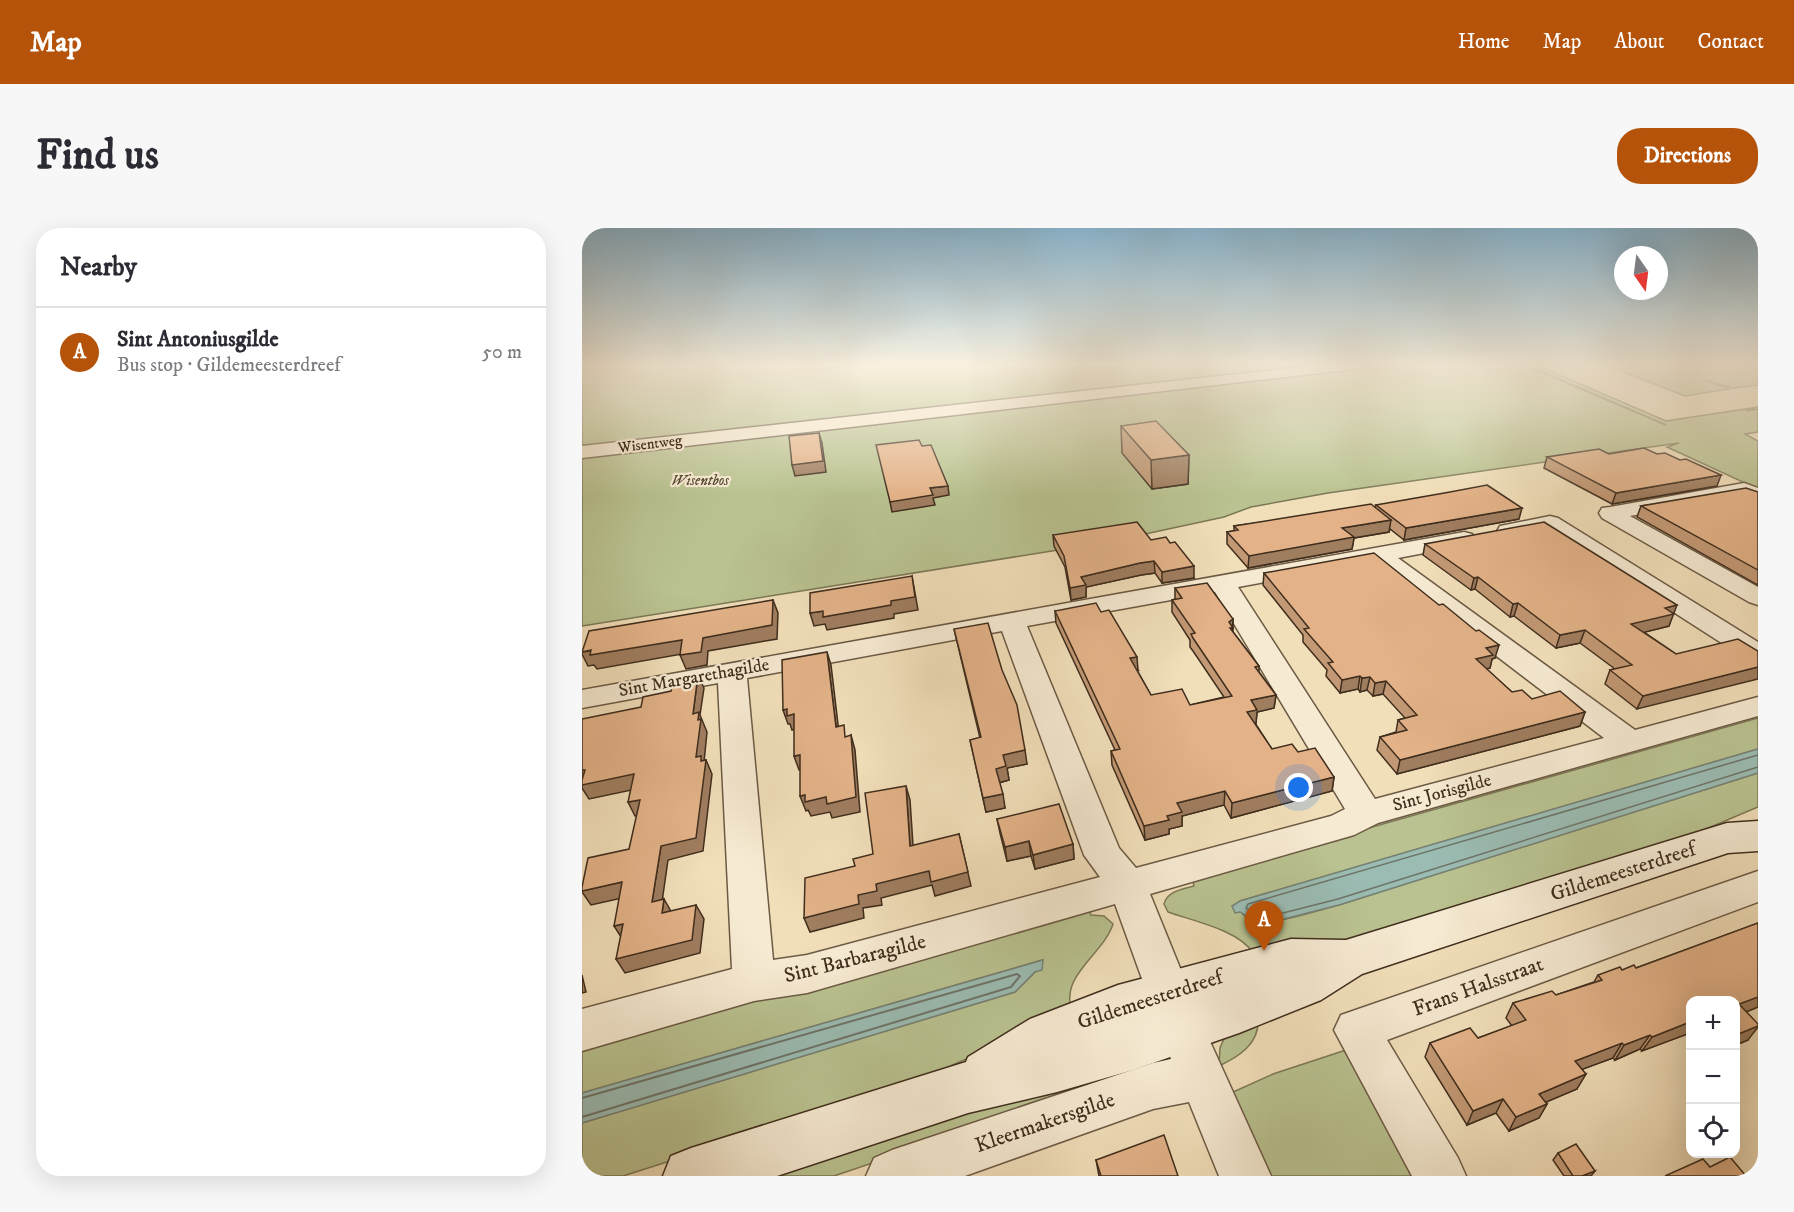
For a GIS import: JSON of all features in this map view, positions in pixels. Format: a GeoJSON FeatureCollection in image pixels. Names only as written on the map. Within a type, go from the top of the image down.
{"type":"FeatureCollection","features":[{"type":"Feature","properties":{"kind":"street","name":"Wisentweg"},"geometry":{"type":"LineString","coordinates":[[582,452],[970,408]]}},
{"type":"Feature","properties":{"kind":"street"},"geometry":{"type":"LineString","coordinates":[[1758,496],[1744,489],[1610,513],[1758,597]]}},
{"type":"Feature","properties":{"kind":"street","name":"Sint Margarethagilde"},"geometry":{"type":"LineString","coordinates":[[582,699],[1550,523],[1758,654]]}},
{"type":"Feature","properties":{"kind":"street"},"geometry":{"type":"LineString","coordinates":[[1377,554],[1629,741]]}},
{"type":"Feature","properties":{"kind":"street"},"geometry":{"type":"LineString","coordinates":[[1222,582],[1366,814]]}},
{"type":"Feature","properties":{"kind":"street"},"geometry":{"type":"LineString","coordinates":[[1012,622],[1103,855],[1127,884],[1201,1076],[1225,1126],[1245,1176]]}},
{"type":"Feature","properties":{"kind":"street"},"geometry":{"type":"LineString","coordinates":[[732,671],[754,982]]}},
{"type":"Feature","properties":{"kind":"street","name":"Sint Jorisgilde"},"geometry":{"type":"LineString","coordinates":[[1127,884],[1341,825],[1366,814],[1758,706]]}},
{"type":"Feature","properties":{"kind":"street","name":"Gildemeesterdreef"},"geometry":{"type":"LineString","coordinates":[[691,1176],[968,1087],[1058,1067],[1175,1011],[1304,985],[1347,959],[1748,830]]}},
{"type":"Feature","properties":{"kind":"street","name":"Sint Barbaragilde"},"geometry":{"type":"LineString","coordinates":[[582,1030],[754,982],[807,974],[1127,884]]}},
{"type":"Feature","properties":{"kind":"street","name":"Frans Halsstraat"},"geometry":{"type":"LineString","coordinates":[[1440,1176],[1357,1030],[1758,886]]}},
{"type":"Feature","properties":{"kind":"street","name":"Kleermakersgilde"},"geometry":{"type":"LineString","coordinates":[[891,1176],[1153,1086],[1201,1076]]}},
{"type":"Feature","properties":{"kind":"green space","name":"Wisentbos"},"geometry":{"type":"Polygon","coordinates":[[[582,408],[1626,408],[1666,425],[1627,408],[1636,408],[1666,421],[1750,408],[1754,408],[1746,411],[1758,409],[1758,432],[1745,434],[1758,441],[1758,489],[1667,447],[1679,443],[1328,493],[1251,507],[1224,517],[1108,542],[582,626],[582,408]]]}},
{"type":"Feature","properties":{"kind":"green space"},"geometry":{"type":"Polygon","coordinates":[[[1758,718],[1758,749],[1240,901],[1236,905],[1248,919],[1254,921],[1271,922],[1296,917],[1758,773],[1758,807],[1699,832],[1377,936],[1253,953],[1246,945],[1227,932],[1168,912],[1164,904],[1172,893],[1194,886],[1192,878],[1758,718]]]}},
{"type":"Feature","properties":{"kind":"green space"},"geometry":{"type":"Polygon","coordinates":[[[1088,907],[1091,915],[1104,916],[1113,924],[1101,946],[1077,976],[1070,999],[1072,1012],[903,1087],[623,1176],[582,1176],[582,1123],[1015,992],[1035,972],[1042,960],[582,1093],[582,1048],[1088,907]]]}},
{"type":"Feature","properties":{"kind":"green space"},"geometry":{"type":"Polygon","coordinates":[[[1258,1021],[1255,1036],[1246,1049],[1219,1066],[1220,1048],[1225,1036],[1258,1021]]]}},
{"type":"Feature","properties":{"kind":"green space"},"geometry":{"type":"Polygon","coordinates":[[[1346,1050],[1415,1176],[1265,1176],[1231,1093],[1273,1074],[1346,1050]]]}},
{"type":"Feature","properties":{"kind":"green space"},"geometry":{"type":"Polygon","coordinates":[[[1093,1072],[1096,1087],[834,1176],[752,1176],[1093,1072]]]}},
{"type":"Feature","properties":{"kind":"water"},"geometry":{"type":"Polygon","coordinates":[[[1758,749],[1758,773],[1339,905],[1284,919],[1255,922],[1240,912],[1235,913],[1232,906],[1240,901],[1758,749]]]}},
{"type":"Feature","properties":{"kind":"water"},"geometry":{"type":"Polygon","coordinates":[[[1043,960],[1042,970],[1035,972],[1015,992],[582,1123],[582,1093],[1043,960]]]}},
{"type":"Feature","properties":{"kind":"building"},"geometry":{"type":"Polygon","coordinates":[[[1156,421],[1189,455],[1151,460],[1121,426],[1156,421]]]}},
{"type":"Feature","properties":{"kind":"building"},"geometry":{"type":"Polygon","coordinates":[[[819,433],[823,461],[792,465],[789,436],[819,433]]]}},
{"type":"Feature","properties":{"kind":"building"},"geometry":{"type":"Polygon","coordinates":[[[919,440],[922,446],[931,445],[948,486],[930,488],[933,495],[890,502],[876,445],[919,440]]]}},
{"type":"Feature","properties":{"kind":"building"},"geometry":{"type":"Polygon","coordinates":[[[1644,448],[1657,454],[1665,453],[1680,460],[1686,459],[1721,475],[1616,493],[1547,457],[1599,449],[1609,454],[1644,448]]]}},
{"type":"Feature","properties":{"kind":"building"},"geometry":{"type":"Polygon","coordinates":[[[1487,485],[1522,508],[1406,528],[1376,505],[1450,492],[1487,485]]]}},
{"type":"Feature","properties":{"kind":"building"},"geometry":{"type":"Polygon","coordinates":[[[1746,488],[1758,492],[1758,570],[1641,506],[1746,488]]]}},
{"type":"Feature","properties":{"kind":"building"},"geometry":{"type":"Polygon","coordinates":[[[1371,504],[1391,520],[1342,528],[1354,537],[1249,556],[1227,532],[1238,530],[1234,526],[1371,504]]]}},
{"type":"Feature","properties":{"kind":"building"},"geometry":{"type":"Polygon","coordinates":[[[1137,522],[1151,540],[1166,537],[1170,543],[1175,542],[1194,566],[1162,572],[1154,561],[1140,563],[1081,577],[1086,585],[1070,588],[1064,556],[1053,535],[1137,522]]]}},
{"type":"Feature","properties":{"kind":"building"},"geometry":{"type":"Polygon","coordinates":[[[1544,522],[1677,605],[1665,608],[1674,614],[1631,624],[1676,654],[1738,639],[1758,651],[1758,667],[1643,696],[1610,670],[1632,665],[1585,630],[1560,635],[1518,603],[1513,604],[1478,577],[1474,578],[1425,544],[1544,522]]]}},
{"type":"Feature","properties":{"kind":"building"},"geometry":{"type":"Polygon","coordinates":[[[1374,553],[1439,605],[1443,604],[1476,631],[1479,630],[1499,645],[1486,648],[1493,655],[1476,659],[1512,692],[1522,690],[1532,699],[1560,691],[1585,712],[1400,760],[1380,737],[1407,730],[1398,720],[1417,715],[1386,681],[1375,683],[1370,677],[1360,676],[1342,680],[1328,663],[1333,662],[1304,629],[1309,628],[1264,573],[1374,553]]]}},
{"type":"Feature","properties":{"kind":"building"},"geometry":{"type":"Polygon","coordinates":[[[912,576],[915,597],[891,601],[891,605],[823,617],[823,611],[810,613],[810,593],[912,576]]]}},
{"type":"Feature","properties":{"kind":"building"},"geometry":{"type":"Polygon","coordinates":[[[1207,583],[1233,619],[1229,622],[1233,628],[1230,628],[1259,666],[1255,667],[1276,695],[1251,700],[1257,710],[1247,712],[1272,749],[1292,744],[1298,752],[1315,748],[1334,777],[1232,803],[1225,791],[1177,803],[1182,812],[1167,816],[1169,820],[1144,826],[1111,751],[1120,749],[1055,611],[1096,603],[1101,612],[1109,610],[1137,657],[1130,658],[1151,695],[1182,689],[1190,705],[1232,696],[1193,638],[1191,634],[1195,633],[1172,600],[1182,598],[1175,588],[1207,583]]]}},
{"type":"Feature","properties":{"kind":"building"},"geometry":{"type":"Polygon","coordinates":[[[773,600],[772,625],[703,638],[701,652],[680,655],[682,640],[590,655],[591,650],[582,652],[589,631],[773,600]]]}},
{"type":"Feature","properties":{"kind":"building"},"geometry":{"type":"Polygon","coordinates":[[[988,623],[1002,670],[1017,705],[1025,750],[1003,755],[1006,766],[996,769],[1003,794],[983,798],[970,740],[981,737],[954,629],[988,623]]]}},
{"type":"Feature","properties":{"kind":"building"},"geometry":{"type":"Polygon","coordinates":[[[827,652],[836,727],[844,725],[845,737],[851,735],[856,797],[827,804],[826,797],[805,802],[805,795],[800,796],[800,755],[794,756],[794,714],[787,716],[787,709],[783,710],[782,660],[827,652]]]}},
{"type":"Feature","properties":{"kind":"building"},"geometry":{"type":"Polygon","coordinates":[[[698,675],[693,714],[699,712],[698,720],[701,719],[696,757],[701,756],[701,761],[706,760],[696,838],[661,846],[652,902],[664,899],[662,913],[696,905],[692,940],[616,959],[623,924],[614,926],[622,882],[582,891],[582,887],[588,858],[629,849],[640,800],[628,802],[634,774],[582,785],[585,770],[582,770],[582,719],[641,707],[643,697],[671,691],[673,681],[698,675]]]}},
{"type":"Feature","properties":{"kind":"building"},"geometry":{"type":"Polygon","coordinates":[[[906,786],[910,846],[959,834],[968,872],[931,882],[929,871],[876,884],[877,891],[858,895],[859,904],[804,918],[805,878],[855,866],[853,859],[873,854],[865,793],[906,786]]]}},
{"type":"Feature","properties":{"kind":"building"},"geometry":{"type":"Polygon","coordinates":[[[1059,804],[1073,844],[1033,855],[1029,841],[1005,847],[997,819],[1059,804]]]}},
{"type":"Feature","properties":{"kind":"building"},"geometry":{"type":"Polygon","coordinates":[[[1758,923],[1758,997],[1740,1004],[1740,996],[1686,996],[1686,1024],[1652,1037],[1650,1035],[1624,1045],[1622,1043],[1575,1061],[1586,1074],[1539,1094],[1547,1104],[1516,1117],[1503,1099],[1473,1111],[1430,1043],[1470,1028],[1478,1038],[1526,1020],[1513,1003],[1552,991],[1556,995],[1602,980],[1598,975],[1620,967],[1622,970],[1634,965],[1636,968],[1758,923]]]}},
{"type":"Feature","properties":{"kind":"building"},"geometry":{"type":"Polygon","coordinates":[[[1740,1005],[1758,1024],[1740,1033],[1740,1005]]]}},
{"type":"Feature","properties":{"kind":"building"},"geometry":{"type":"Polygon","coordinates":[[[1164,1135],[1178,1176],[1101,1176],[1096,1160],[1164,1135]]]}},
{"type":"Feature","properties":{"kind":"building"},"geometry":{"type":"Polygon","coordinates":[[[1576,1144],[1595,1171],[1582,1176],[1573,1176],[1558,1153],[1576,1144]]]}},
{"type":"Feature","properties":{"kind":"building"},"geometry":{"type":"Polygon","coordinates":[[[1731,1158],[1746,1176],[1665,1176],[1703,1159],[1710,1167],[1731,1158]]]}},
{"type":"Feature","properties":{"kind":"place","name":"Sint Antoniusgilde"},"geometry":{"type":"Point","coordinates":[1264,951]}}]}
